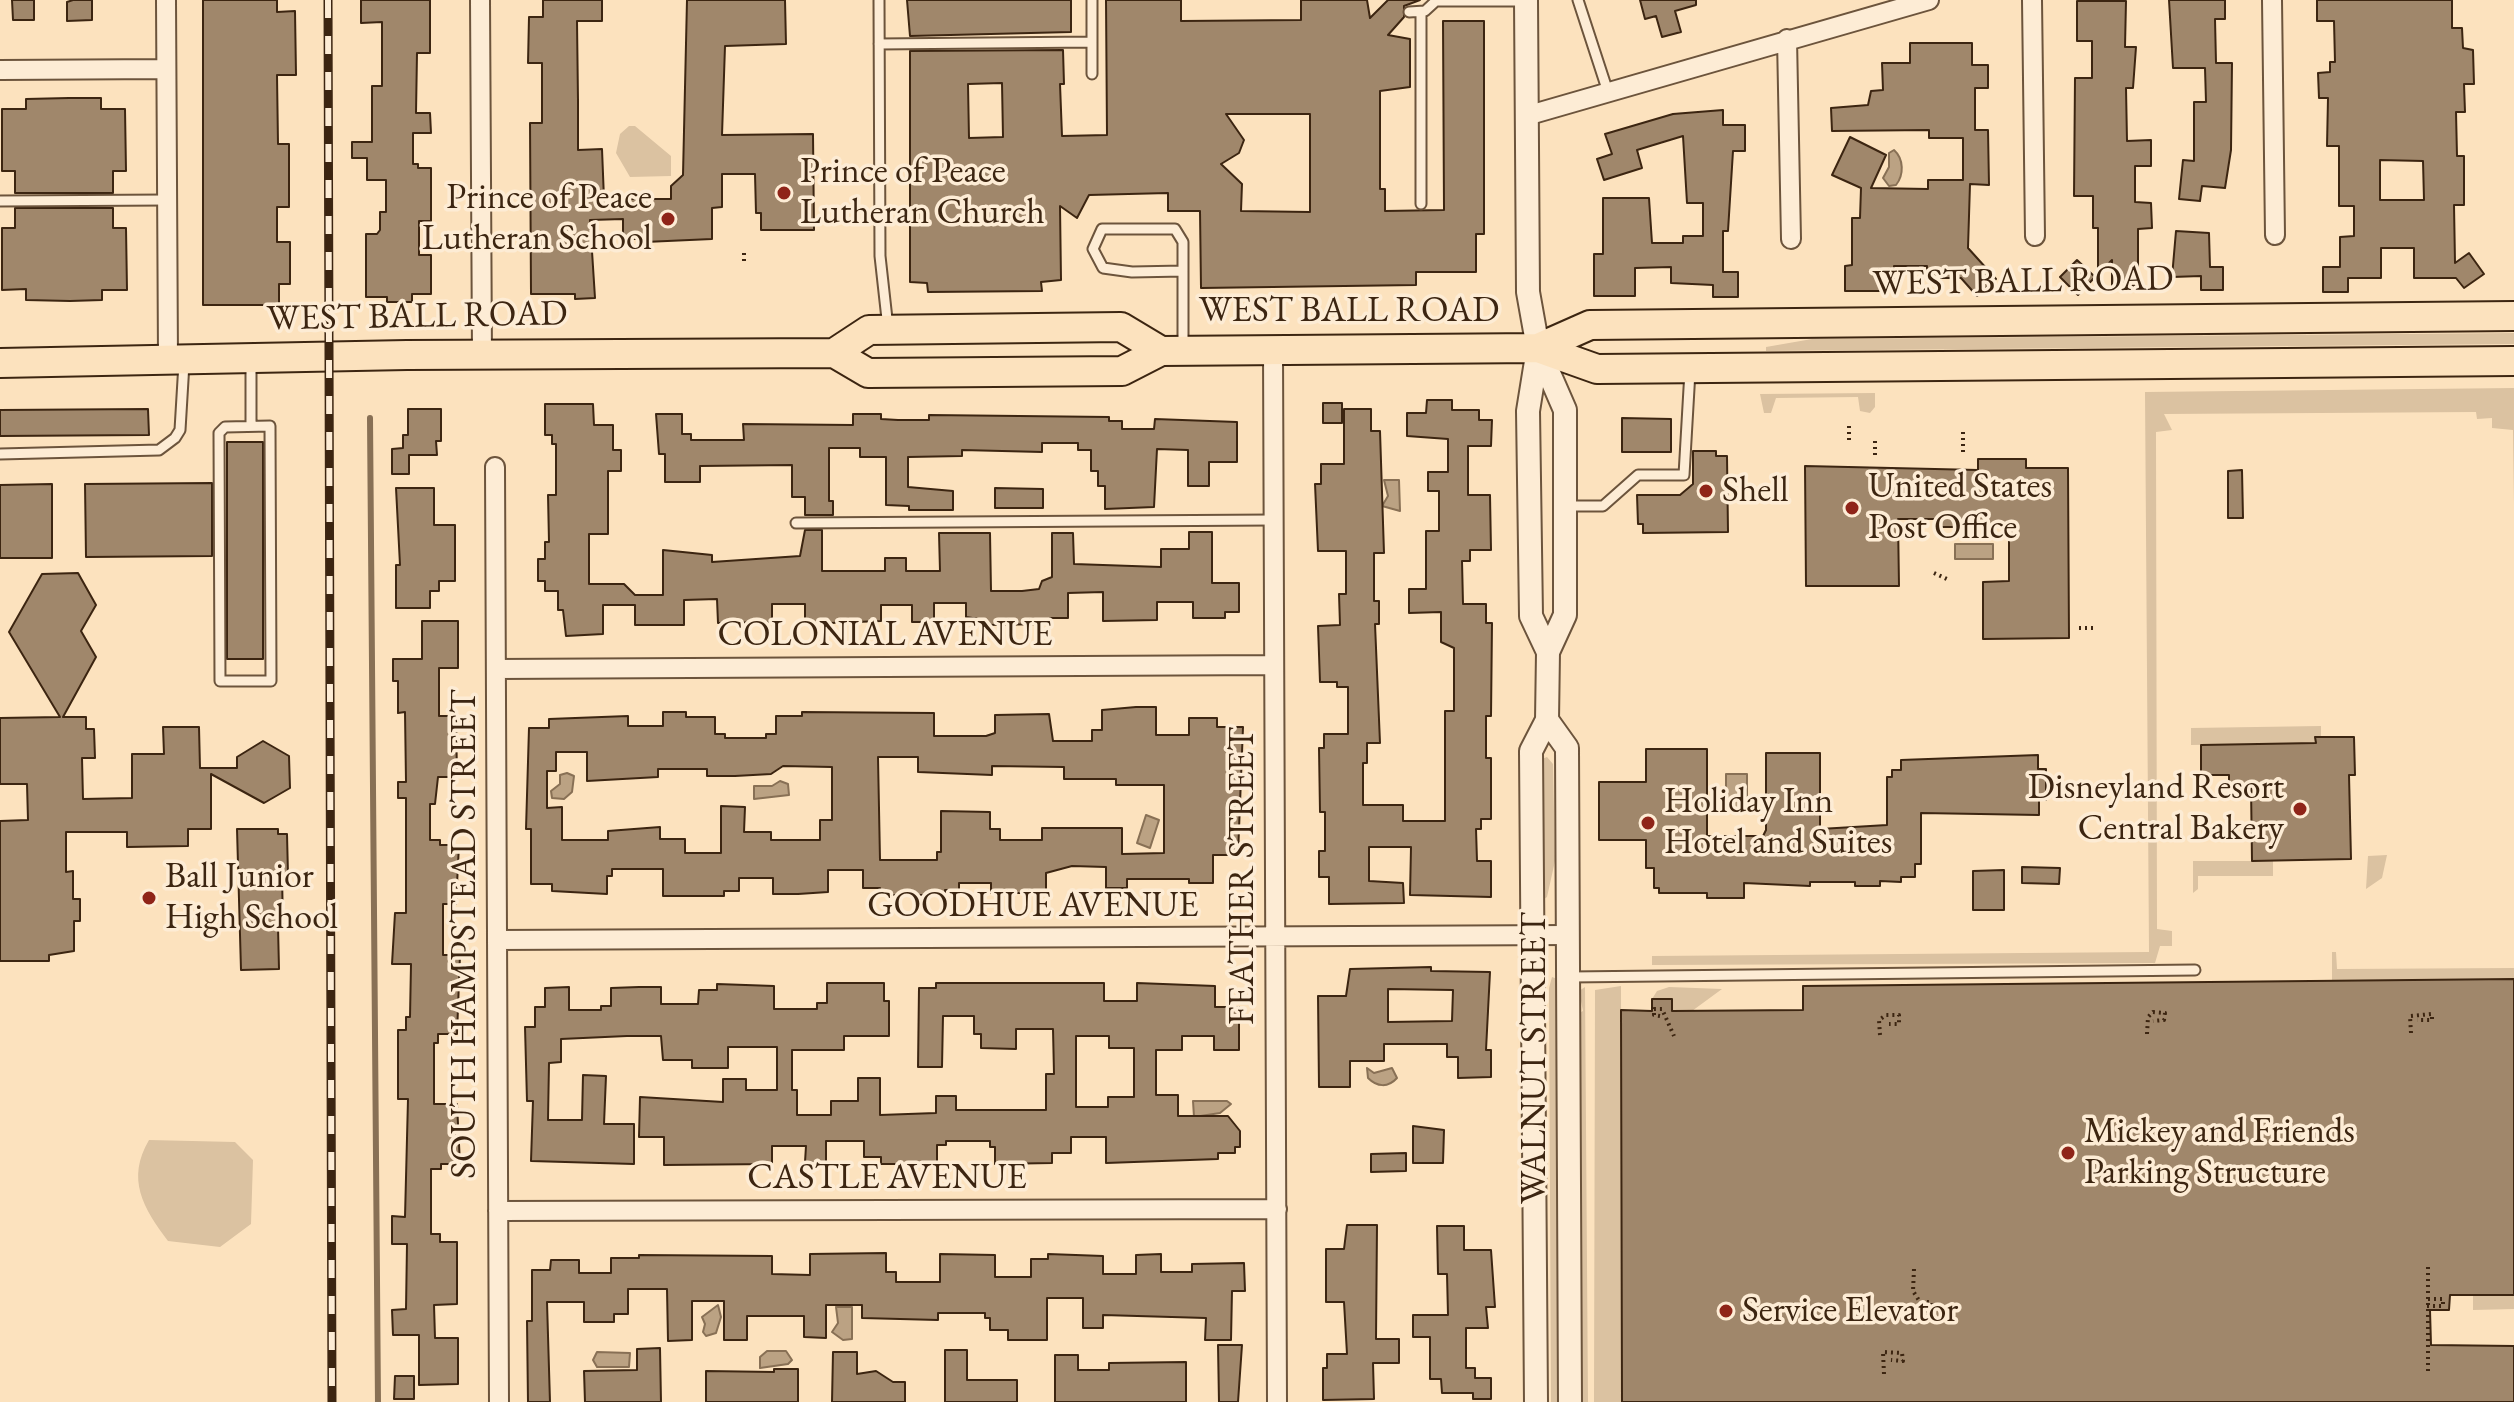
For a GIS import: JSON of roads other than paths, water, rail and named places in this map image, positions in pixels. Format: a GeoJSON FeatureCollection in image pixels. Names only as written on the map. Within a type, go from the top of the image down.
{"type":"FeatureCollection","features":[{"type":"Feature","properties":{"kind":"main road","name":"WEST BALL ROAD"},"geometry":{"type":"LineString","coordinates":[[1538,348],[1590,325],[2514,316]]}},
{"type":"Feature","properties":{"kind":"main road","name":"WEST BALL ROAD"},"geometry":{"type":"LineString","coordinates":[[834,353],[869,330],[1121,327],[1172,350]]}},
{"type":"Feature","properties":{"kind":"main road","name":"WEST BALL ROAD"},"geometry":{"type":"LineString","coordinates":[[0,363],[251,357],[834,353],[868,373],[1027,372],[1122,371],[1172,350],[1538,348],[1597,369],[2514,361]]}},
{"type":"Feature","properties":{"kind":"street"},"geometry":{"type":"LineString","coordinates":[[166,0],[167,200],[176,358]]}},
{"type":"Feature","properties":{"kind":"street"},"geometry":{"type":"LineString","coordinates":[[480,0],[482,355]]}},
{"type":"Feature","properties":{"kind":"street"},"geometry":{"type":"LineString","coordinates":[[1529,0],[1526,116],[1528,292],[1538,348]]}},
{"type":"Feature","properties":{"kind":"street"},"geometry":{"type":"LineString","coordinates":[[1526,116],[1929,0]]}},
{"type":"Feature","properties":{"kind":"street"},"geometry":{"type":"LineString","coordinates":[[2032,0],[2035,236]]}},
{"type":"Feature","properties":{"kind":"street"},"geometry":{"type":"LineString","coordinates":[[2272,0],[2275,235]]}},
{"type":"Feature","properties":{"kind":"street"},"geometry":{"type":"LineString","coordinates":[[1787,39],[1791,239]]}},
{"type":"Feature","properties":{"kind":"street"},"geometry":{"type":"LineString","coordinates":[[0,70],[166,69]]}},
{"type":"Feature","properties":{"kind":"street","name":"WALNUT STREET"},"geometry":{"type":"LineString","coordinates":[[1536,1402],[1531,751],[1547,720],[1548,652],[1565,615],[1565,410],[1538,348]]}},
{"type":"Feature","properties":{"kind":"street","name":"WALNUT STREET"},"geometry":{"type":"LineString","coordinates":[[1538,348],[1528,411],[1531,616],[1548,652]]}},
{"type":"Feature","properties":{"kind":"street","name":"FEATHER STREET"},"geometry":{"type":"LineString","coordinates":[[1273,350],[1277,1402]]}},
{"type":"Feature","properties":{"kind":"street","name":"SOUTH HAMPSTEAD STREET"},"geometry":{"type":"LineString","coordinates":[[495,467],[499,1402]]}},
{"type":"Feature","properties":{"kind":"street","name":"COLONIAL AVENUE"},"geometry":{"type":"LineString","coordinates":[[496,669],[1274,665]]}},
{"type":"Feature","properties":{"kind":"street","name":"WALNUT STREET"},"geometry":{"type":"LineString","coordinates":[[1547,720],[1567,748],[1570,1402]]}},
{"type":"Feature","properties":{"kind":"street","name":"GOODHUE AVENUE"},"geometry":{"type":"LineString","coordinates":[[497,940],[1569,935]]}},
{"type":"Feature","properties":{"kind":"street","name":"CASTLE AVENUE"},"geometry":{"type":"LineString","coordinates":[[498,1211],[1277,1209]]}},
{"type":"Feature","properties":{"kind":"lane"},"geometry":{"type":"LineString","coordinates":[[879,0],[880,256],[888,330]]}},
{"type":"Feature","properties":{"kind":"lane"},"geometry":{"type":"LineString","coordinates":[[1092,0],[1092,74]]}},
{"type":"Feature","properties":{"kind":"lane"},"geometry":{"type":"LineString","coordinates":[[1409,12],[1421,12],[1437,0],[1529,0]]}},
{"type":"Feature","properties":{"kind":"lane"},"geometry":{"type":"LineString","coordinates":[[1578,0],[1608,92]]}},
{"type":"Feature","properties":{"kind":"lane"},"geometry":{"type":"LineString","coordinates":[[1421,12],[1421,204]]}},
{"type":"Feature","properties":{"kind":"lane"},"geometry":{"type":"LineString","coordinates":[[879,44],[1092,42]]}},
{"type":"Feature","properties":{"kind":"lane"},"geometry":{"type":"LineString","coordinates":[[0,201],[167,200]]}},
{"type":"Feature","properties":{"kind":"lane"},"geometry":{"type":"LineString","coordinates":[[1172,350],[1183,271],[1183,242],[1175,229],[1149,226],[1102,229],[1093,249],[1103,268],[1132,272],[1183,271]]}},
{"type":"Feature","properties":{"kind":"lane"},"geometry":{"type":"LineString","coordinates":[[251,357],[251,426]]}},
{"type":"Feature","properties":{"kind":"lane"},"geometry":{"type":"LineString","coordinates":[[0,454],[159,450],[180,430],[176,358]]}},
{"type":"Feature","properties":{"kind":"lane"},"geometry":{"type":"LineString","coordinates":[[1565,506],[1603,506],[1638,475],[1684,475],[1690,368]]}},
{"type":"Feature","properties":{"kind":"lane"},"geometry":{"type":"LineString","coordinates":[[251,426],[270,426],[271,681],[220,681],[219,433],[225,427],[251,426]]}},
{"type":"Feature","properties":{"kind":"lane"},"geometry":{"type":"LineString","coordinates":[[796,523],[1273,520]]}},
{"type":"Feature","properties":{"kind":"lane"},"geometry":{"type":"LineString","coordinates":[[1569,977],[2195,970]]}},
{"type":"Feature","properties":{"kind":"waterway"},"geometry":{"type":"LineString","coordinates":[[370,418],[378,1402]]}},
{"type":"Feature","properties":{"kind":"railway"},"geometry":{"type":"LineString","coordinates":[[328,0],[332,1402]]}},
{"type":"Feature","properties":{"kind":"place","name":"Prince of Peace Lutheran Church"},"geometry":{"type":"Point","coordinates":[784,193]}},
{"type":"Feature","properties":{"kind":"place","name":"Prince of Peace Lutheran School"},"geometry":{"type":"Point","coordinates":[668,219]}},
{"type":"Feature","properties":{"kind":"place","name":"Shell"},"geometry":{"type":"Point","coordinates":[1706,491]}},
{"type":"Feature","properties":{"kind":"place","name":"United States Post Office"},"geometry":{"type":"Point","coordinates":[1852,508]}},
{"type":"Feature","properties":{"kind":"place","name":"Disneyland Resort Central Bakery"},"geometry":{"type":"Point","coordinates":[2300,809]}},
{"type":"Feature","properties":{"kind":"place","name":"Holiday Inn Hotel and Suites"},"geometry":{"type":"Point","coordinates":[1648,823]}},
{"type":"Feature","properties":{"kind":"place","name":"Ball Junior High School"},"geometry":{"type":"Point","coordinates":[149,898]}},
{"type":"Feature","properties":{"kind":"place","name":"Mickey and Friends Parking Structure"},"geometry":{"type":"Point","coordinates":[2068,1153]}},
{"type":"Feature","properties":{"kind":"place","name":"Service Elevator"},"geometry":{"type":"Point","coordinates":[1726,1311]}}]}
